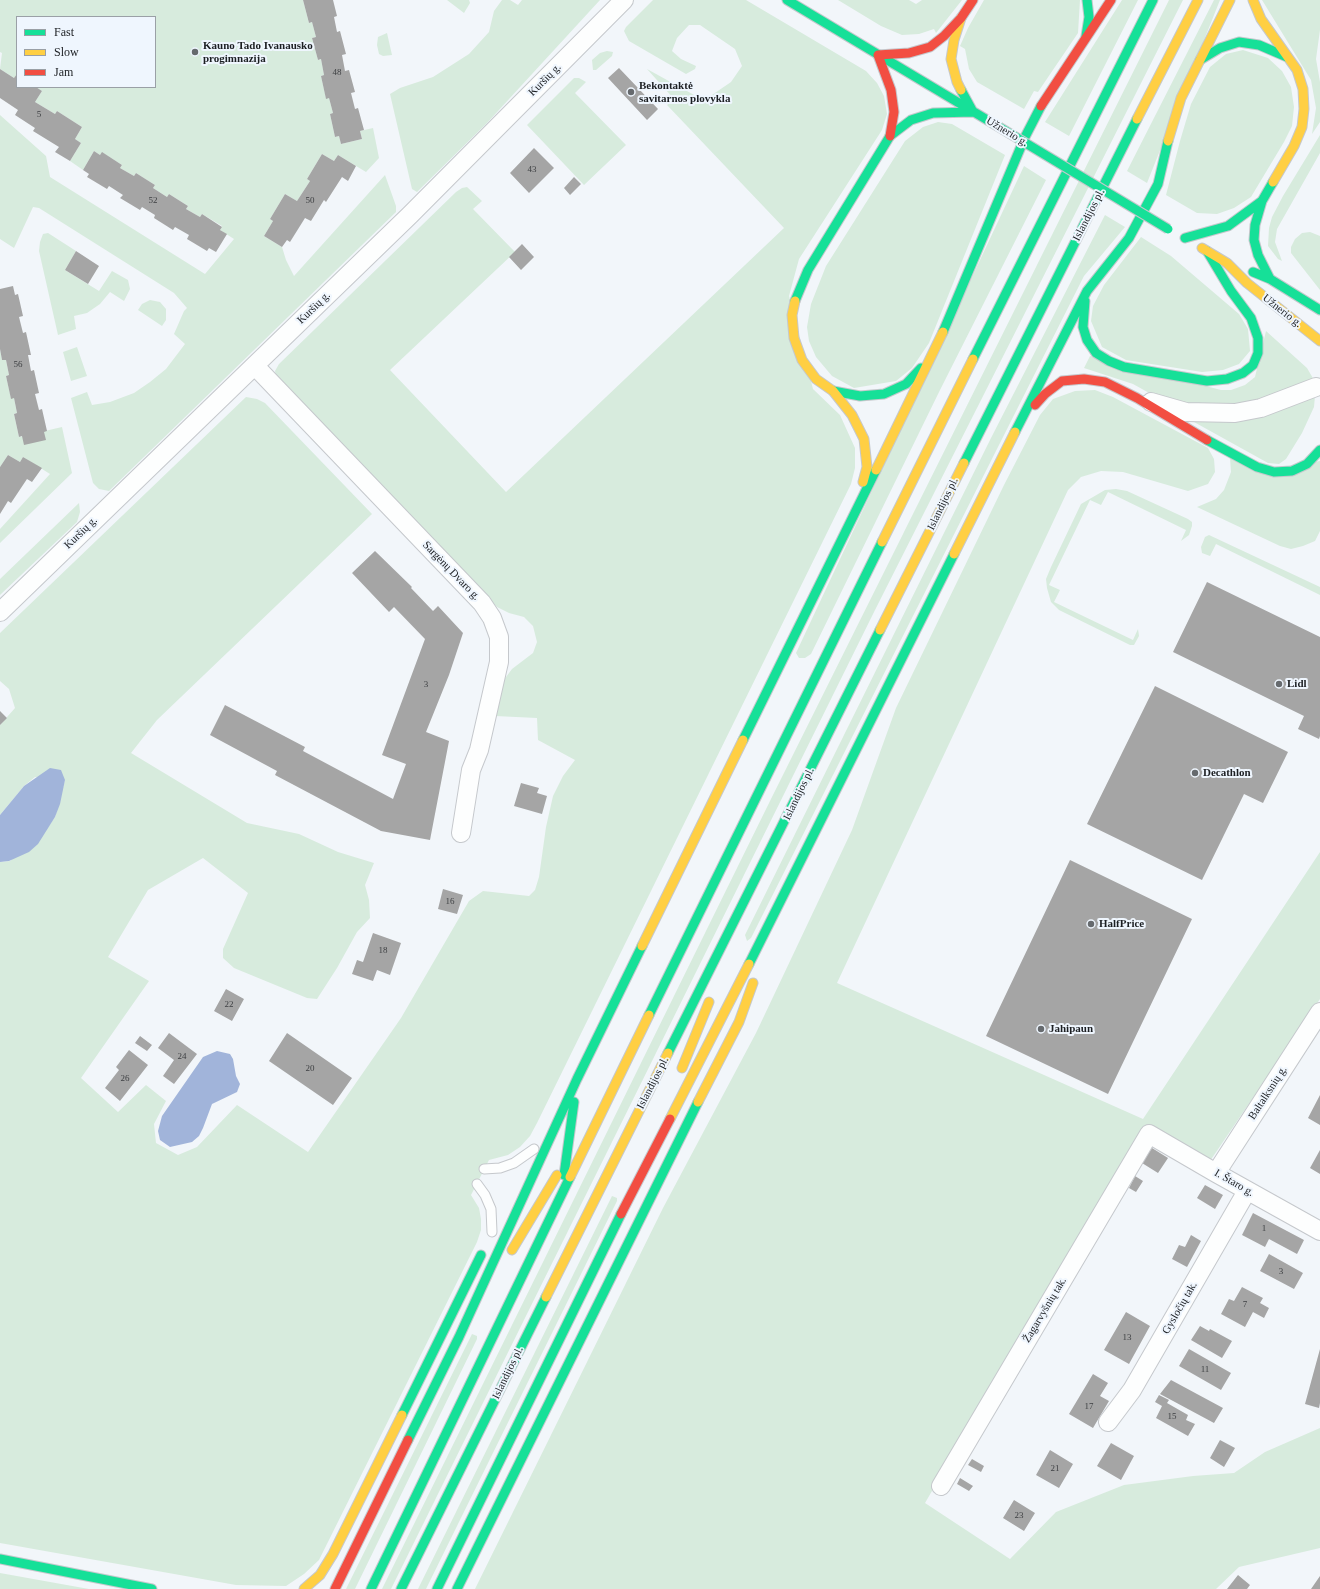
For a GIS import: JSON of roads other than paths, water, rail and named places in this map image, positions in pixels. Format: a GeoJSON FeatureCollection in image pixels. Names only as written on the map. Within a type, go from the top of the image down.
{"type":"FeatureCollection","features":[{"type":"Feature","properties":{"kind":"main road","name":"Užnerio g."},"geometry":{"type":"LineString","coordinates":[[787,0],[999,128],[1207,250],[1227,263],[1247,283],[1320,340]]}},
{"type":"Feature","properties":{"kind":"main road"},"geometry":{"type":"LineString","coordinates":[[890,136],[894,112],[892,90],[878,55],[909,53],[930,47],[944,36],[961,18],[973,0]]}},
{"type":"Feature","properties":{"kind":"main road"},"geometry":{"type":"LineString","coordinates":[[1085,42],[1089,17],[1087,0]]}},
{"type":"Feature","properties":{"kind":"main road"},"geometry":{"type":"LineString","coordinates":[[335,1589],[459,1337],[577,1079],[859,499],[930,359],[951,314],[1025,138],[1041,107],[1085,42],[1111,0]]}},
{"type":"Feature","properties":{"kind":"main road"},"geometry":{"type":"LineString","coordinates":[[371,1589],[620,1073],[1033,237],[1154,0]]}},
{"type":"Feature","properties":{"kind":"main road","name":"Islandijos pl."},"geometry":{"type":"LineString","coordinates":[[401,1589],[594,1198],[768,856],[1012,366],[1198,0]]}},
{"type":"Feature","properties":{"kind":"main road"},"geometry":{"type":"LineString","coordinates":[[437,1589],[626,1205],[784,896],[875,709],[1087,291],[1129,238],[1158,184],[1172,123],[1181,98],[1230,0]]}},
{"type":"Feature","properties":{"kind":"main road"},"geometry":{"type":"LineString","coordinates":[[1253,0],[1261,19],[1297,70],[1303,89],[1304,109],[1302,127],[1294,146],[1262,201],[1255,225],[1254,240],[1258,255],[1270,279]]}},
{"type":"Feature","properties":{"kind":"main road"},"geometry":{"type":"LineString","coordinates":[[859,499],[867,467],[864,439],[852,415],[832,391],[816,379],[802,360],[794,338],[792,315],[797,293],[808,270],[890,136],[911,120],[933,113],[973,112],[957,82],[951,59],[954,40],[961,18]]}},
{"type":"Feature","properties":{"kind":"main road"},"geometry":{"type":"LineString","coordinates":[[1200,60],[1220,48],[1239,42],[1259,45],[1287,57]]}},
{"type":"Feature","properties":{"kind":"main road"},"geometry":{"type":"LineString","coordinates":[[1185,238],[1215,231],[1228,226],[1262,201]]}},
{"type":"Feature","properties":{"kind":"main road"},"geometry":{"type":"LineString","coordinates":[[1087,291],[1083,310],[1083,327],[1087,340],[1096,353],[1109,361],[1124,367],[1207,381],[1227,379],[1243,373],[1253,365],[1258,353],[1258,338],[1251,318],[1231,291],[1207,250]]}},
{"type":"Feature","properties":{"kind":"main road","name":"Užnerio g."},"geometry":{"type":"LineString","coordinates":[[1227,263],[1270,279],[1320,310]]}},
{"type":"Feature","properties":{"kind":"main road"},"geometry":{"type":"LineString","coordinates":[[832,391],[860,396],[884,394],[906,384],[930,359]]}},
{"type":"Feature","properties":{"kind":"main road"},"geometry":{"type":"LineString","coordinates":[[1023,417],[1045,394],[1062,381],[1084,379],[1105,382],[1137,398],[1191,432],[1257,467],[1274,472],[1292,471],[1307,464],[1320,450]]}},
{"type":"Feature","properties":{"kind":"main road"},"geometry":{"type":"LineString","coordinates":[[726,958],[768,856]]}},
{"type":"Feature","properties":{"kind":"main road"},"geometry":{"type":"LineString","coordinates":[[760,963],[784,896]]}},
{"type":"Feature","properties":{"kind":"main road"},"geometry":{"type":"LineString","coordinates":[[457,1589],[647,1201],[739,1022],[755,977]]}},
{"type":"Feature","properties":{"kind":"main road"},"geometry":{"type":"LineString","coordinates":[[679,1074],[712,994]]}},
{"type":"Feature","properties":{"kind":"main road"},"geometry":{"type":"LineString","coordinates":[[508,1256],[620,1073]]}},
{"type":"Feature","properties":{"kind":"main road"},"geometry":{"type":"LineString","coordinates":[[561,1196],[577,1079]]}},
{"type":"Feature","properties":{"kind":"main road"},"geometry":{"type":"LineString","coordinates":[[524,1170],[534,1149],[577,1079]]}},
{"type":"Feature","properties":{"kind":"main road"},"geometry":{"type":"LineString","coordinates":[[626,1205],[667,1103]]}},
{"type":"Feature","properties":{"kind":"main road"},"geometry":{"type":"LineString","coordinates":[[304,1589],[320,1575],[333,1554],[499,1218]]}},
{"type":"Feature","properties":{"kind":"main road"},"geometry":{"type":"LineString","coordinates":[[459,1337],[500,1269]]}},
{"type":"Feature","properties":{"kind":"main road"},"geometry":{"type":"LineString","coordinates":[[0,1559],[152,1589]]}},
{"type":"Feature","properties":{"kind":"street","name":"Kuršių g."},"geometry":{"type":"LineString","coordinates":[[0,612],[440,186],[624,0]]}},
{"type":"Feature","properties":{"kind":"street","name":"Sargėnų Dvaro g."},"geometry":{"type":"LineString","coordinates":[[255,366],[482,603],[492,618],[499,637],[500,662],[479,750],[471,770],[460,832]]}},
{"type":"Feature","properties":{"kind":"street"},"geometry":{"type":"LineString","coordinates":[[1137,398],[1186,412],[1235,413],[1261,408],[1316,387]]}},
{"type":"Feature","properties":{"kind":"street","name":"Baltalksnių g."},"geometry":{"type":"LineString","coordinates":[[1216,1174],[1320,1012]]}},
{"type":"Feature","properties":{"kind":"street","name":"I. Štaro g."},"geometry":{"type":"LineString","coordinates":[[1150,1134],[1216,1174],[1320,1231]]}},
{"type":"Feature","properties":{"kind":"street","name":"Žagarvyšnių tak."},"geometry":{"type":"LineString","coordinates":[[941,1486],[1150,1134]]}},
{"type":"Feature","properties":{"kind":"street","name":"Gysločių tak."},"geometry":{"type":"LineString","coordinates":[[1108,1422],[1132,1390],[1247,1191]]}},
{"type":"Feature","properties":{"kind":"lane"},"geometry":{"type":"LineString","coordinates":[[484,1168],[500,1168],[514,1163],[534,1149]]}},
{"type":"Feature","properties":{"kind":"lane"},"geometry":{"type":"LineString","coordinates":[[477,1184],[491,1209],[489,1238]]}},
{"type":"Feature","properties":{"kind":"water"},"geometry":{"type":"Polygon","coordinates":[[[50,768],[61,770],[65,780],[60,804],[55,817],[38,844],[29,852],[9,861],[0,862],[0,815],[24,786],[50,768]]]}},
{"type":"Feature","properties":{"kind":"water"},"geometry":{"type":"Polygon","coordinates":[[[217,1051],[230,1054],[233,1059],[236,1076],[240,1084],[237,1092],[212,1104],[199,1136],[192,1142],[170,1147],[160,1140],[158,1131],[162,1116],[203,1057],[217,1051]]]}},
{"type":"Feature","properties":{"kind":"place","name":"Kauno Tado Ivanausko progimnazija"},"geometry":{"type":"Point","coordinates":[195,52]}},
{"type":"Feature","properties":{"kind":"place","name":"Bekontaktė savitarnos plovykla"},"geometry":{"type":"Point","coordinates":[631,92]}},
{"type":"Feature","properties":{"kind":"place","name":"Lidl"},"geometry":{"type":"Point","coordinates":[1279,684]}},
{"type":"Feature","properties":{"kind":"place","name":"Decathlon"},"geometry":{"type":"Point","coordinates":[1195,773]}},
{"type":"Feature","properties":{"kind":"place","name":"HalfPrice"},"geometry":{"type":"Point","coordinates":[1091,924]}},
{"type":"Feature","properties":{"kind":"place","name":"Jahipaun"},"geometry":{"type":"Point","coordinates":[1041,1029]}}]}
